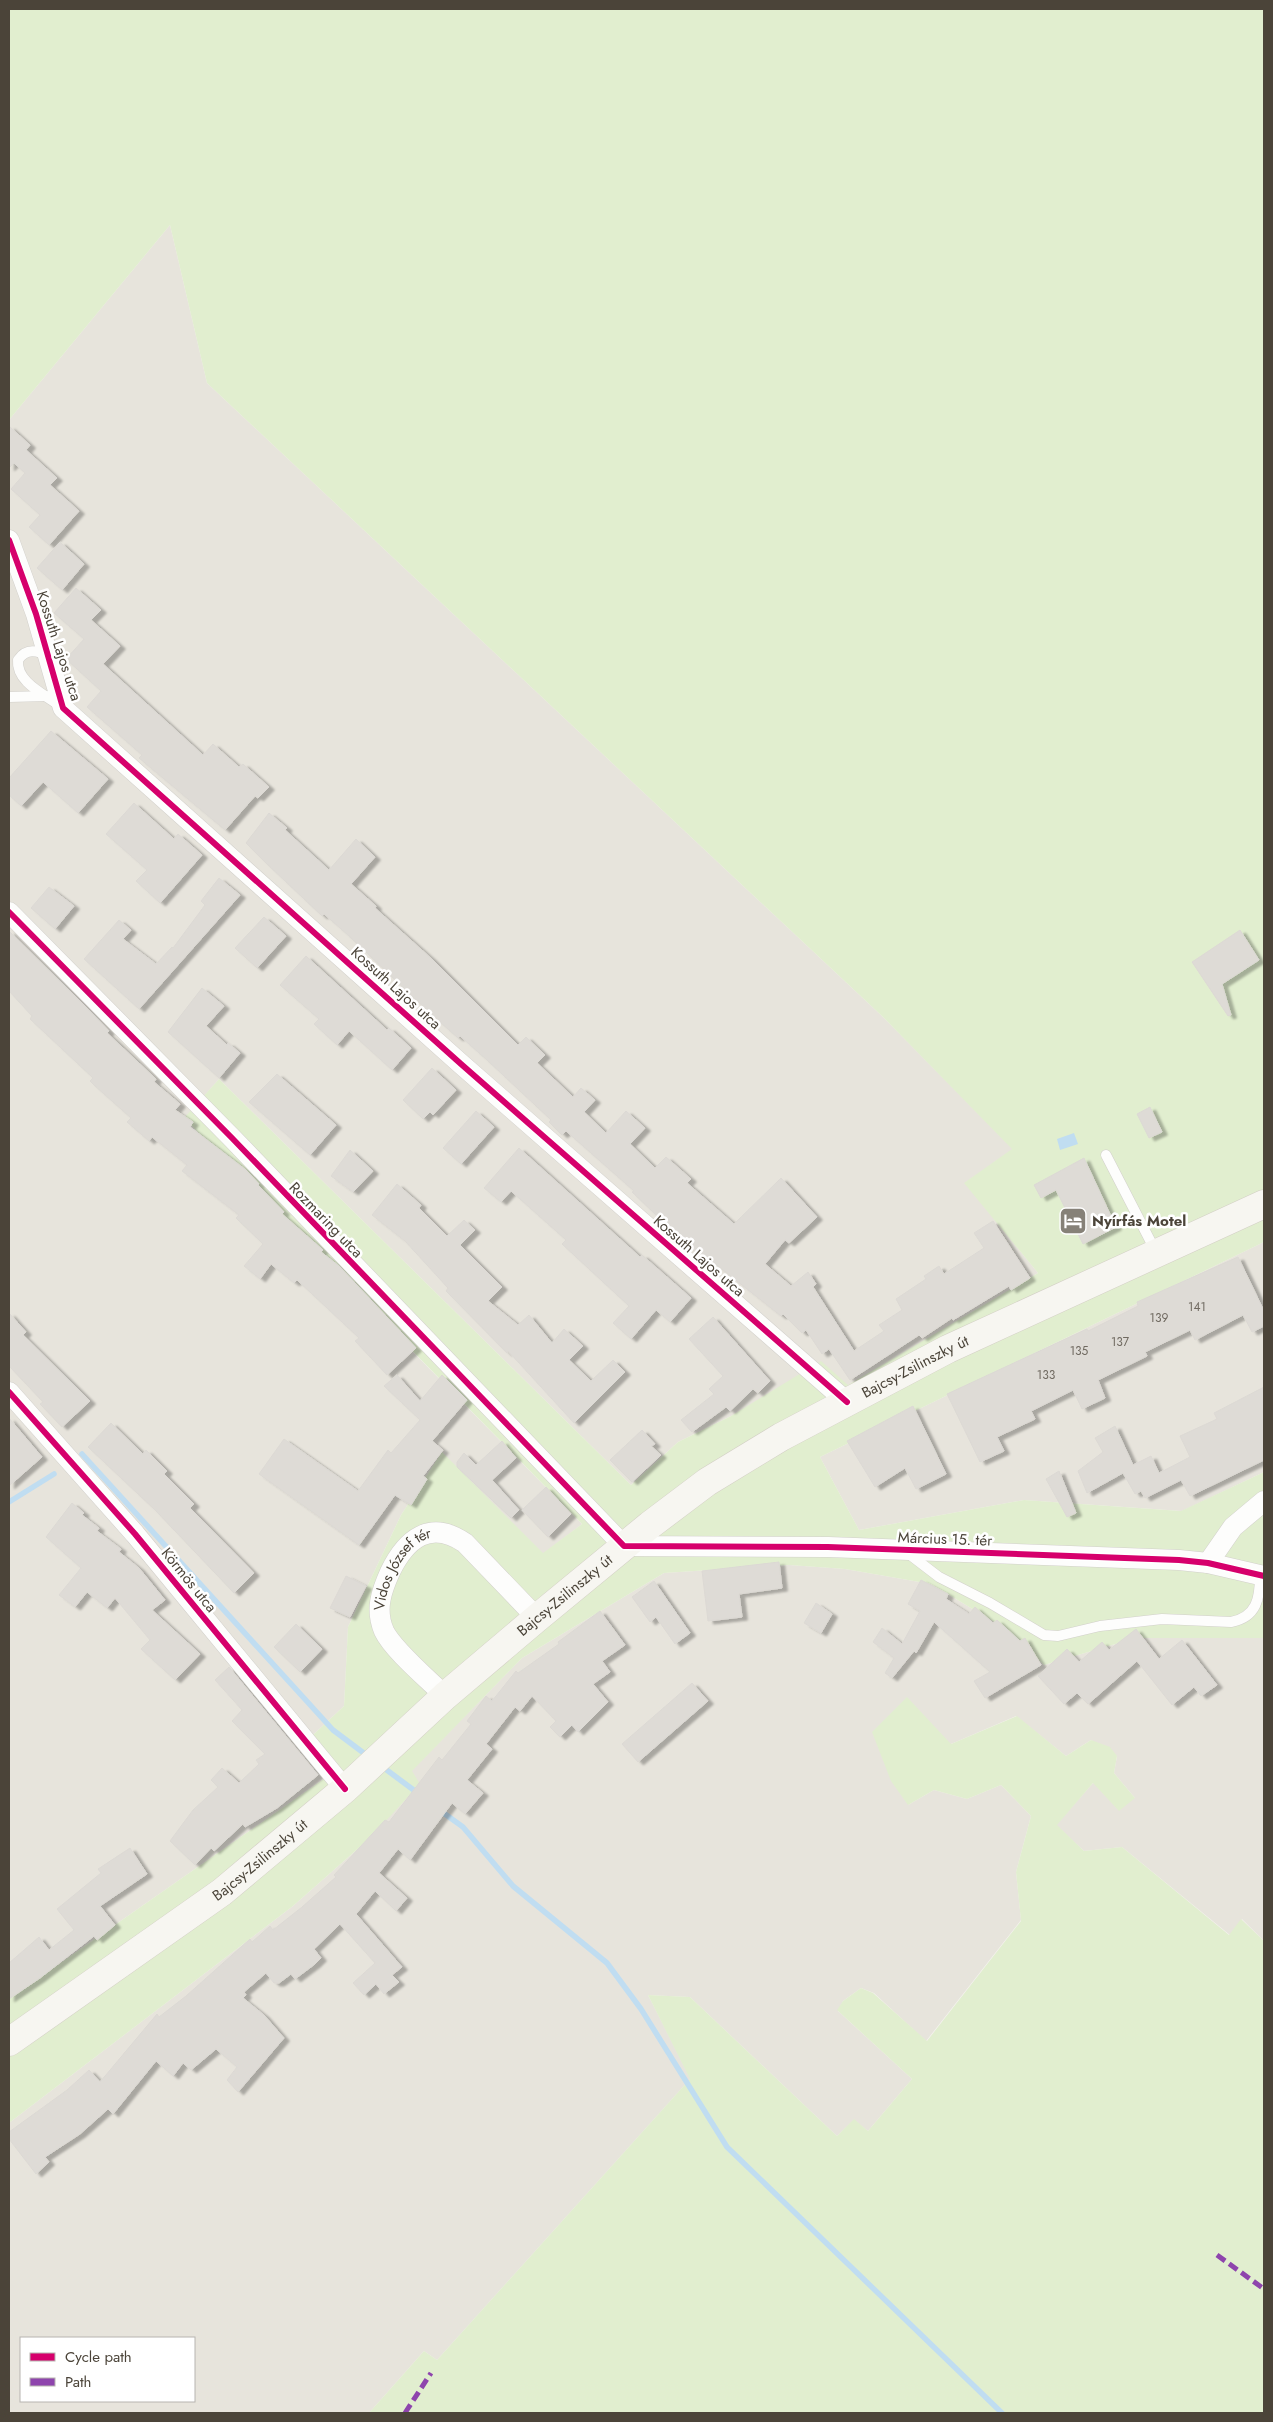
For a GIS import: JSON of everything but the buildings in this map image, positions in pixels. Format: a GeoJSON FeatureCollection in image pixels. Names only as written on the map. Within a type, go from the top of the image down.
{"type":"FeatureCollection","features":[{"type":"Feature","properties":{"kind":"main road","name":"Bajcsy-Zsilinszky út"},"geometry":{"type":"LineString","coordinates":[[9,2042],[222,1892],[345,1789],[445,1696],[537,1618],[670,1509],[741,1460],[948,1349],[1264,1204]]}},
{"type":"Feature","properties":{"kind":"street","name":"Kossuth Lajos utca"},"geometry":{"type":"LineString","coordinates":[[9,540],[36,614],[63,708],[483,1083],[847,1402]]}},
{"type":"Feature","properties":{"kind":"street","name":"Rozmaring utca"},"geometry":{"type":"LineString","coordinates":[[9,912],[230,1137],[624,1546]]}},
{"type":"Feature","properties":{"kind":"street","name":"Körmös utca"},"geometry":{"type":"LineString","coordinates":[[9,1392],[135,1534],[345,1789]]}},
{"type":"Feature","properties":{"kind":"street"},"geometry":{"type":"LineString","coordinates":[[1208,1563],[1233,1527],[1264,1501]]}},
{"type":"Feature","properties":{"kind":"street","name":"Vidos József tér"},"geometry":{"type":"LineString","coordinates":[[445,1696],[392,1643],[385,1632],[379,1614],[381,1591],[397,1558],[412,1540],[432,1533],[444,1532],[454,1536],[465,1543],[537,1618]]}},
{"type":"Feature","properties":{"kind":"street","name":"Március 15. tér"},"geometry":{"type":"LineString","coordinates":[[624,1546],[828,1547],[1208,1563],[1262,1576]]}},
{"type":"Feature","properties":{"kind":"lane"},"geometry":{"type":"LineString","coordinates":[[48,656],[32,650],[20,657],[18,663],[21,675],[63,708]]}},
{"type":"Feature","properties":{"kind":"lane"},"geometry":{"type":"LineString","coordinates":[[9,698],[46,696]]}},
{"type":"Feature","properties":{"kind":"lane"},"geometry":{"type":"LineString","coordinates":[[1106,1155],[1157,1253]]}},
{"type":"Feature","properties":{"kind":"lane"},"geometry":{"type":"LineString","coordinates":[[904,1550],[917,1562],[939,1577],[990,1603],[1044,1635],[1058,1636],[1128,1622],[1162,1619],[1231,1622],[1241,1620],[1253,1611],[1258,1602],[1262,1576]]}},
{"type":"Feature","properties":{"kind":"shaded area"},"geometry":{"type":"Polygon","coordinates":[[[170,225],[207,383],[883,1017],[1013,1149],[965,1183],[1038,1273],[848,1386],[731,1416],[678,1442],[631,1485],[219,1079],[184,1119],[582,1524],[543,1554],[442,1453],[401,1515],[348,1627],[344,1706],[300,1747],[325,1778],[9,1999],[9,420],[170,225]]]}},
{"type":"Feature","properties":{"kind":"shaded area"},"geometry":{"type":"Polygon","coordinates":[[[1264,1242],[1264,1472],[1182,1511],[1024,1500],[859,1530],[820,1457],[1264,1242]]]}},
{"type":"Feature","properties":{"kind":"shaded area"},"geometry":{"type":"Polygon","coordinates":[[[789,1565],[845,1569],[931,1584],[1009,1631],[1044,1665],[1136,1638],[1264,1638],[1264,1941],[1242,1919],[1230,1935],[1122,1847],[1084,1851],[1056,1825],[1093,1783],[1135,1798],[1114,1773],[1117,1756],[1091,1740],[1066,1756],[1016,1716],[951,1744],[908,1805],[934,1790],[967,1799],[1001,1785],[1031,1816],[1016,1872],[1021,1920],[926,2041],[874,1993],[861,1988],[843,2001],[838,2011],[912,2079],[868,2131],[854,2120],[837,2136],[690,1997],[648,1995],[691,2078],[437,2360],[424,2351],[369,2413],[9,2413],[9,2123],[293,1906],[370,1838],[411,1771],[522,1658],[664,1573],[789,1565]]]}},
{"type":"Feature","properties":{"kind":"green space"},"geometry":{"type":"Polygon","coordinates":[[[9,9],[1264,9],[1264,1242],[820,1457],[859,1530],[1024,1500],[1181,1511],[1264,1472],[1264,1638],[1136,1638],[1044,1665],[1009,1631],[931,1584],[845,1569],[789,1565],[664,1573],[522,1658],[412,1771],[420,1784],[370,1838],[293,1906],[9,2123],[9,1999],[325,1778],[300,1747],[344,1706],[348,1627],[401,1515],[442,1452],[543,1553],[582,1524],[184,1118],[219,1079],[631,1485],[678,1442],[731,1416],[821,1361],[848,1385],[1038,1273],[964,1183],[1012,1149],[883,1017],[207,383],[170,225],[9,420],[9,9]]]}},
{"type":"Feature","properties":{"kind":"green space"},"geometry":{"type":"Polygon","coordinates":[[[907,1697],[951,1744],[1017,1716],[1066,1756],[1091,1740],[1110,1747],[1117,1756],[1114,1773],[1135,1798],[1119,1811],[1093,1783],[1057,1825],[1084,1851],[1122,1847],[1229,1935],[1241,1919],[1264,1941],[1264,2413],[369,2413],[424,2351],[437,2360],[690,2079],[648,1995],[690,1997],[837,2136],[854,2119],[868,2131],[912,2079],[837,2010],[843,2001],[861,1988],[873,1993],[927,2041],[1021,1921],[1016,1872],[1031,1816],[1001,1785],[967,1799],[934,1790],[908,1805],[891,1781],[872,1732],[907,1697]]]}},
{"type":"Feature","properties":{"kind":"water"},"geometry":{"type":"Polygon","coordinates":[[[1074,1133],[1078,1144],[1060,1150],[1057,1139],[1074,1133]]]}},
{"type":"Feature","properties":{"kind":"waterway"},"geometry":{"type":"LineString","coordinates":[[82,1454],[333,1730],[369,1757]]}},
{"type":"Feature","properties":{"kind":"waterway"},"geometry":{"type":"LineString","coordinates":[[9,1502],[54,1474]]}},
{"type":"Feature","properties":{"kind":"waterway"},"geometry":{"type":"LineString","coordinates":[[380,1765],[419,1794]]}},
{"type":"Feature","properties":{"kind":"waterway"},"geometry":{"type":"LineString","coordinates":[[438,1809],[463,1827],[513,1886],[607,1963],[641,2009],[727,2147],[1002,2413]]}},
{"type":"Feature","properties":{"kind":"marked path"},"geometry":{"type":"LineString","coordinates":[[1217,2255],[1264,2289]]}},
{"type":"Feature","properties":{"kind":"marked path"},"geometry":{"type":"LineString","coordinates":[[405,2413],[431,2373]]}},
{"type":"Feature","properties":{"kind":"cycle path"},"geometry":{"type":"LineString","coordinates":[[9,540],[36,614],[63,708],[461,1064],[847,1402]]}},
{"type":"Feature","properties":{"kind":"cycle path"},"geometry":{"type":"LineString","coordinates":[[9,912],[231,1137],[624,1546],[828,1547],[1179,1560],[1208,1563],[1264,1576]]}},
{"type":"Feature","properties":{"kind":"cycle path"},"geometry":{"type":"LineString","coordinates":[[9,1392],[135,1534],[345,1789]]}},
{"type":"Feature","properties":{"kind":"place","name":"Nyírfás Motel"},"geometry":{"type":"Point","coordinates":[1073,1221]}}]}
